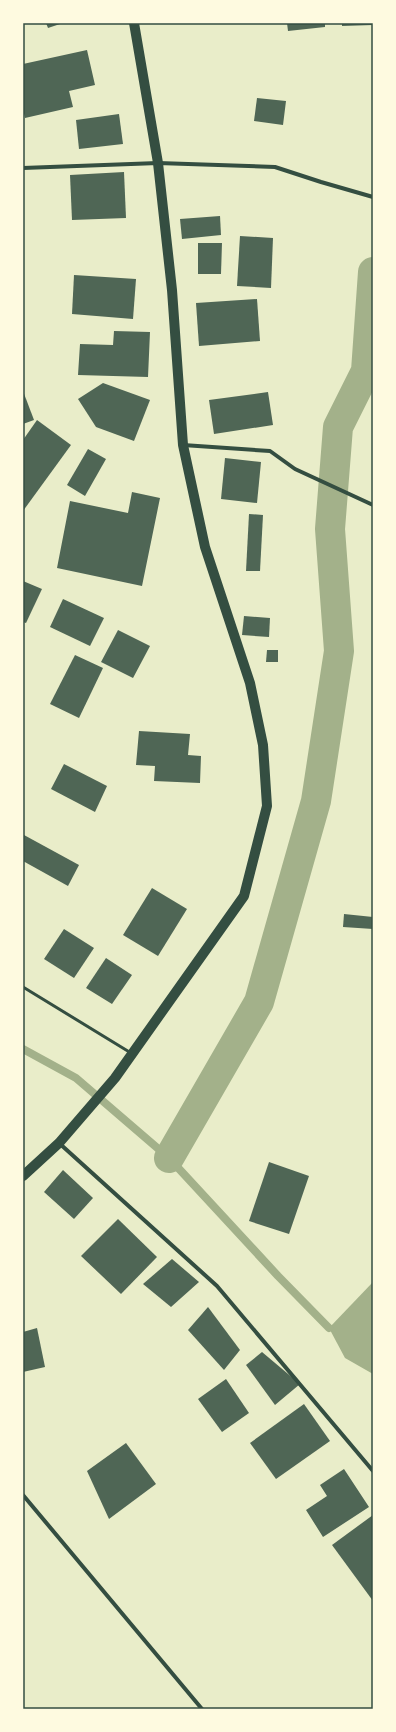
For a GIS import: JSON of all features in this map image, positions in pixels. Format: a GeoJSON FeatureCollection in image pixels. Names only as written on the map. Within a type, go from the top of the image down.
{"type":"FeatureCollection","features":[{"type":"Feature","properties":{"kind":"main road"},"geometry":{"type":"LineString","coordinates":[[23,1176],[59,1142],[115,1078],[244,896],[266,806],[263,745],[250,683],[205,547],[183,445],[172,290],[158,163],[134,23]]}},
{"type":"Feature","properties":{"kind":"street"},"geometry":{"type":"LineString","coordinates":[[23,168],[158,163],[275,167],[373,197]]}},
{"type":"Feature","properties":{"kind":"street"},"geometry":{"type":"LineString","coordinates":[[183,445],[270,451],[295,469],[372,505]]}},
{"type":"Feature","properties":{"kind":"street"},"geometry":{"type":"LineString","coordinates":[[59,1142],[217,1286],[373,1471]]}},
{"type":"Feature","properties":{"kind":"street"},"geometry":{"type":"LineString","coordinates":[[23,1495],[202,1709]]}},
{"type":"Feature","properties":{"kind":"lane"},"geometry":{"type":"LineString","coordinates":[[23,987],[133,1054]]}},
{"type":"Feature","properties":{"kind":"shaded area"},"geometry":{"type":"Polygon","coordinates":[[[373,1282],[373,1374],[345,1358],[329,1328],[373,1282]]]}},
{"type":"Feature","properties":{"kind":"building"},"geometry":{"type":"Polygon","coordinates":[[[46,23],[63,23],[48,28],[46,23]]]}},
{"type":"Feature","properties":{"kind":"building"},"geometry":{"type":"Polygon","coordinates":[[[287,23],[325,23],[325,27],[288,31],[287,23]]]}},
{"type":"Feature","properties":{"kind":"building"},"geometry":{"type":"Polygon","coordinates":[[[342,23],[373,23],[373,25],[342,26],[342,23]]]}},
{"type":"Feature","properties":{"kind":"building"},"geometry":{"type":"Polygon","coordinates":[[[87,50],[95,85],[69,91],[73,107],[25,118],[23,109],[23,64],[87,50]]]}},
{"type":"Feature","properties":{"kind":"building"},"geometry":{"type":"Polygon","coordinates":[[[257,98],[286,101],[283,125],[254,121],[257,98]]]}},
{"type":"Feature","properties":{"kind":"building"},"geometry":{"type":"Polygon","coordinates":[[[119,114],[123,144],[79,149],[76,120],[119,114]]]}},
{"type":"Feature","properties":{"kind":"building"},"geometry":{"type":"Polygon","coordinates":[[[124,172],[126,218],[72,220],[70,175],[124,172]]]}},
{"type":"Feature","properties":{"kind":"building"},"geometry":{"type":"Polygon","coordinates":[[[220,216],[221,235],[182,239],[180,219],[220,216]]]}},
{"type":"Feature","properties":{"kind":"building"},"geometry":{"type":"Polygon","coordinates":[[[240,236],[273,238],[271,288],[237,286],[240,236]]]}},
{"type":"Feature","properties":{"kind":"building"},"geometry":{"type":"Polygon","coordinates":[[[198,243],[222,243],[221,274],[198,274],[198,243]]]}},
{"type":"Feature","properties":{"kind":"building"},"geometry":{"type":"Polygon","coordinates":[[[74,275],[136,279],[133,319],[72,314],[74,275]]]}},
{"type":"Feature","properties":{"kind":"building"},"geometry":{"type":"Polygon","coordinates":[[[257,299],[260,341],[199,346],[196,303],[257,299]]]}},
{"type":"Feature","properties":{"kind":"building"},"geometry":{"type":"Polygon","coordinates":[[[114,331],[150,332],[148,377],[78,375],[80,344],[113,345],[114,331]]]}},
{"type":"Feature","properties":{"kind":"building"},"geometry":{"type":"Polygon","coordinates":[[[103,383],[150,400],[134,441],[96,427],[78,399],[103,383]]]}},
{"type":"Feature","properties":{"kind":"building"},"geometry":{"type":"Polygon","coordinates":[[[23,391],[34,420],[23,424],[23,391]]]}},
{"type":"Feature","properties":{"kind":"building"},"geometry":{"type":"Polygon","coordinates":[[[268,392],[273,425],[214,434],[209,400],[268,392]]]}},
{"type":"Feature","properties":{"kind":"building"},"geometry":{"type":"Polygon","coordinates":[[[37,420],[71,445],[23,511],[23,440],[37,420]]]}},
{"type":"Feature","properties":{"kind":"building"},"geometry":{"type":"Polygon","coordinates":[[[88,449],[106,459],[85,496],[67,485],[88,449]]]}},
{"type":"Feature","properties":{"kind":"building"},"geometry":{"type":"Polygon","coordinates":[[[225,458],[261,462],[257,503],[221,499],[225,458]]]}},
{"type":"Feature","properties":{"kind":"building"},"geometry":{"type":"Polygon","coordinates":[[[132,492],[160,498],[142,586],[57,568],[70,501],[128,513],[132,492]]]}},
{"type":"Feature","properties":{"kind":"building"},"geometry":{"type":"Polygon","coordinates":[[[249,514],[263,515],[260,571],[246,571],[249,514]]]}},
{"type":"Feature","properties":{"kind":"building"},"geometry":{"type":"Polygon","coordinates":[[[23,581],[42,589],[26,623],[23,622],[23,581]]]}},
{"type":"Feature","properties":{"kind":"building"},"geometry":{"type":"Polygon","coordinates":[[[63,599],[104,618],[90,646],[50,627],[63,599]]]}},
{"type":"Feature","properties":{"kind":"building"},"geometry":{"type":"Polygon","coordinates":[[[244,616],[270,618],[269,637],[242,635],[244,616]]]}},
{"type":"Feature","properties":{"kind":"building"},"geometry":{"type":"Polygon","coordinates":[[[118,630],[150,646],[133,678],[101,662],[118,630]]]}},
{"type":"Feature","properties":{"kind":"building"},"geometry":{"type":"Polygon","coordinates":[[[267,650],[278,650],[278,662],[266,662],[267,650]]]}},
{"type":"Feature","properties":{"kind":"building"},"geometry":{"type":"Polygon","coordinates":[[[75,655],[103,668],[79,718],[50,704],[75,655]]]}},
{"type":"Feature","properties":{"kind":"building"},"geometry":{"type":"Polygon","coordinates":[[[139,731],[190,734],[188,755],[201,756],[200,783],[154,781],[155,766],[136,765],[139,731]]]}},
{"type":"Feature","properties":{"kind":"building"},"geometry":{"type":"Polygon","coordinates":[[[64,764],[107,786],[95,812],[51,789],[64,764]]]}},
{"type":"Feature","properties":{"kind":"building"},"geometry":{"type":"Polygon","coordinates":[[[24,835],[79,865],[68,886],[23,861],[24,835]]]}},
{"type":"Feature","properties":{"kind":"building"},"geometry":{"type":"Polygon","coordinates":[[[152,888],[187,909],[158,956],[123,935],[152,888]]]}},
{"type":"Feature","properties":{"kind":"building"},"geometry":{"type":"Polygon","coordinates":[[[344,914],[373,917],[373,929],[343,927],[344,914]]]}},
{"type":"Feature","properties":{"kind":"building"},"geometry":{"type":"Polygon","coordinates":[[[64,929],[94,948],[74,978],[44,959],[64,929]]]}},
{"type":"Feature","properties":{"kind":"building"},"geometry":{"type":"Polygon","coordinates":[[[106,958],[132,975],[112,1004],[86,988],[106,958]]]}},
{"type":"Feature","properties":{"kind":"building"},"geometry":{"type":"Polygon","coordinates":[[[269,1162],[309,1176],[289,1234],[249,1221],[269,1162]]]}},
{"type":"Feature","properties":{"kind":"building"},"geometry":{"type":"Polygon","coordinates":[[[63,1170],[93,1198],[74,1219],[44,1192],[63,1170]]]}},
{"type":"Feature","properties":{"kind":"building"},"geometry":{"type":"Polygon","coordinates":[[[118,1219],[157,1257],[121,1294],[81,1256],[118,1219]]]}},
{"type":"Feature","properties":{"kind":"building"},"geometry":{"type":"Polygon","coordinates":[[[172,1259],[199,1282],[171,1307],[143,1284],[172,1259]]]}},
{"type":"Feature","properties":{"kind":"building"},"geometry":{"type":"Polygon","coordinates":[[[208,1307],[240,1350],[224,1370],[188,1330],[208,1307]]]}},
{"type":"Feature","properties":{"kind":"building"},"geometry":{"type":"Polygon","coordinates":[[[37,1328],[45,1367],[23,1372],[23,1332],[37,1328]]]}},
{"type":"Feature","properties":{"kind":"building"},"geometry":{"type":"Polygon","coordinates":[[[262,1352],[300,1384],[275,1405],[246,1365],[262,1352]]]}},
{"type":"Feature","properties":{"kind":"building"},"geometry":{"type":"Polygon","coordinates":[[[226,1379],[249,1413],[222,1432],[198,1399],[226,1379]]]}},
{"type":"Feature","properties":{"kind":"building"},"geometry":{"type":"Polygon","coordinates":[[[304,1404],[330,1441],[276,1479],[250,1443],[304,1404]]]}},
{"type":"Feature","properties":{"kind":"building"},"geometry":{"type":"Polygon","coordinates":[[[126,1443],[156,1484],[109,1519],[87,1471],[126,1443]]]}},
{"type":"Feature","properties":{"kind":"building"},"geometry":{"type":"Polygon","coordinates":[[[344,1469],[369,1507],[323,1537],[306,1510],[327,1496],[320,1485],[344,1469]]]}},
{"type":"Feature","properties":{"kind":"building"},"geometry":{"type":"Polygon","coordinates":[[[373,1515],[373,1601],[332,1545],[373,1515]]]}},
{"type":"Feature","properties":{"kind":"waterway"},"geometry":{"type":"LineString","coordinates":[[169,1158],[259,1002],[316,801],[339,651],[330,529],[338,427],[366,371],[373,272]]}},
{"type":"Feature","properties":{"kind":"waterway"},"geometry":{"type":"LineString","coordinates":[[23,1049],[76,1078],[169,1158],[278,1276],[329,1328]]}}]}
